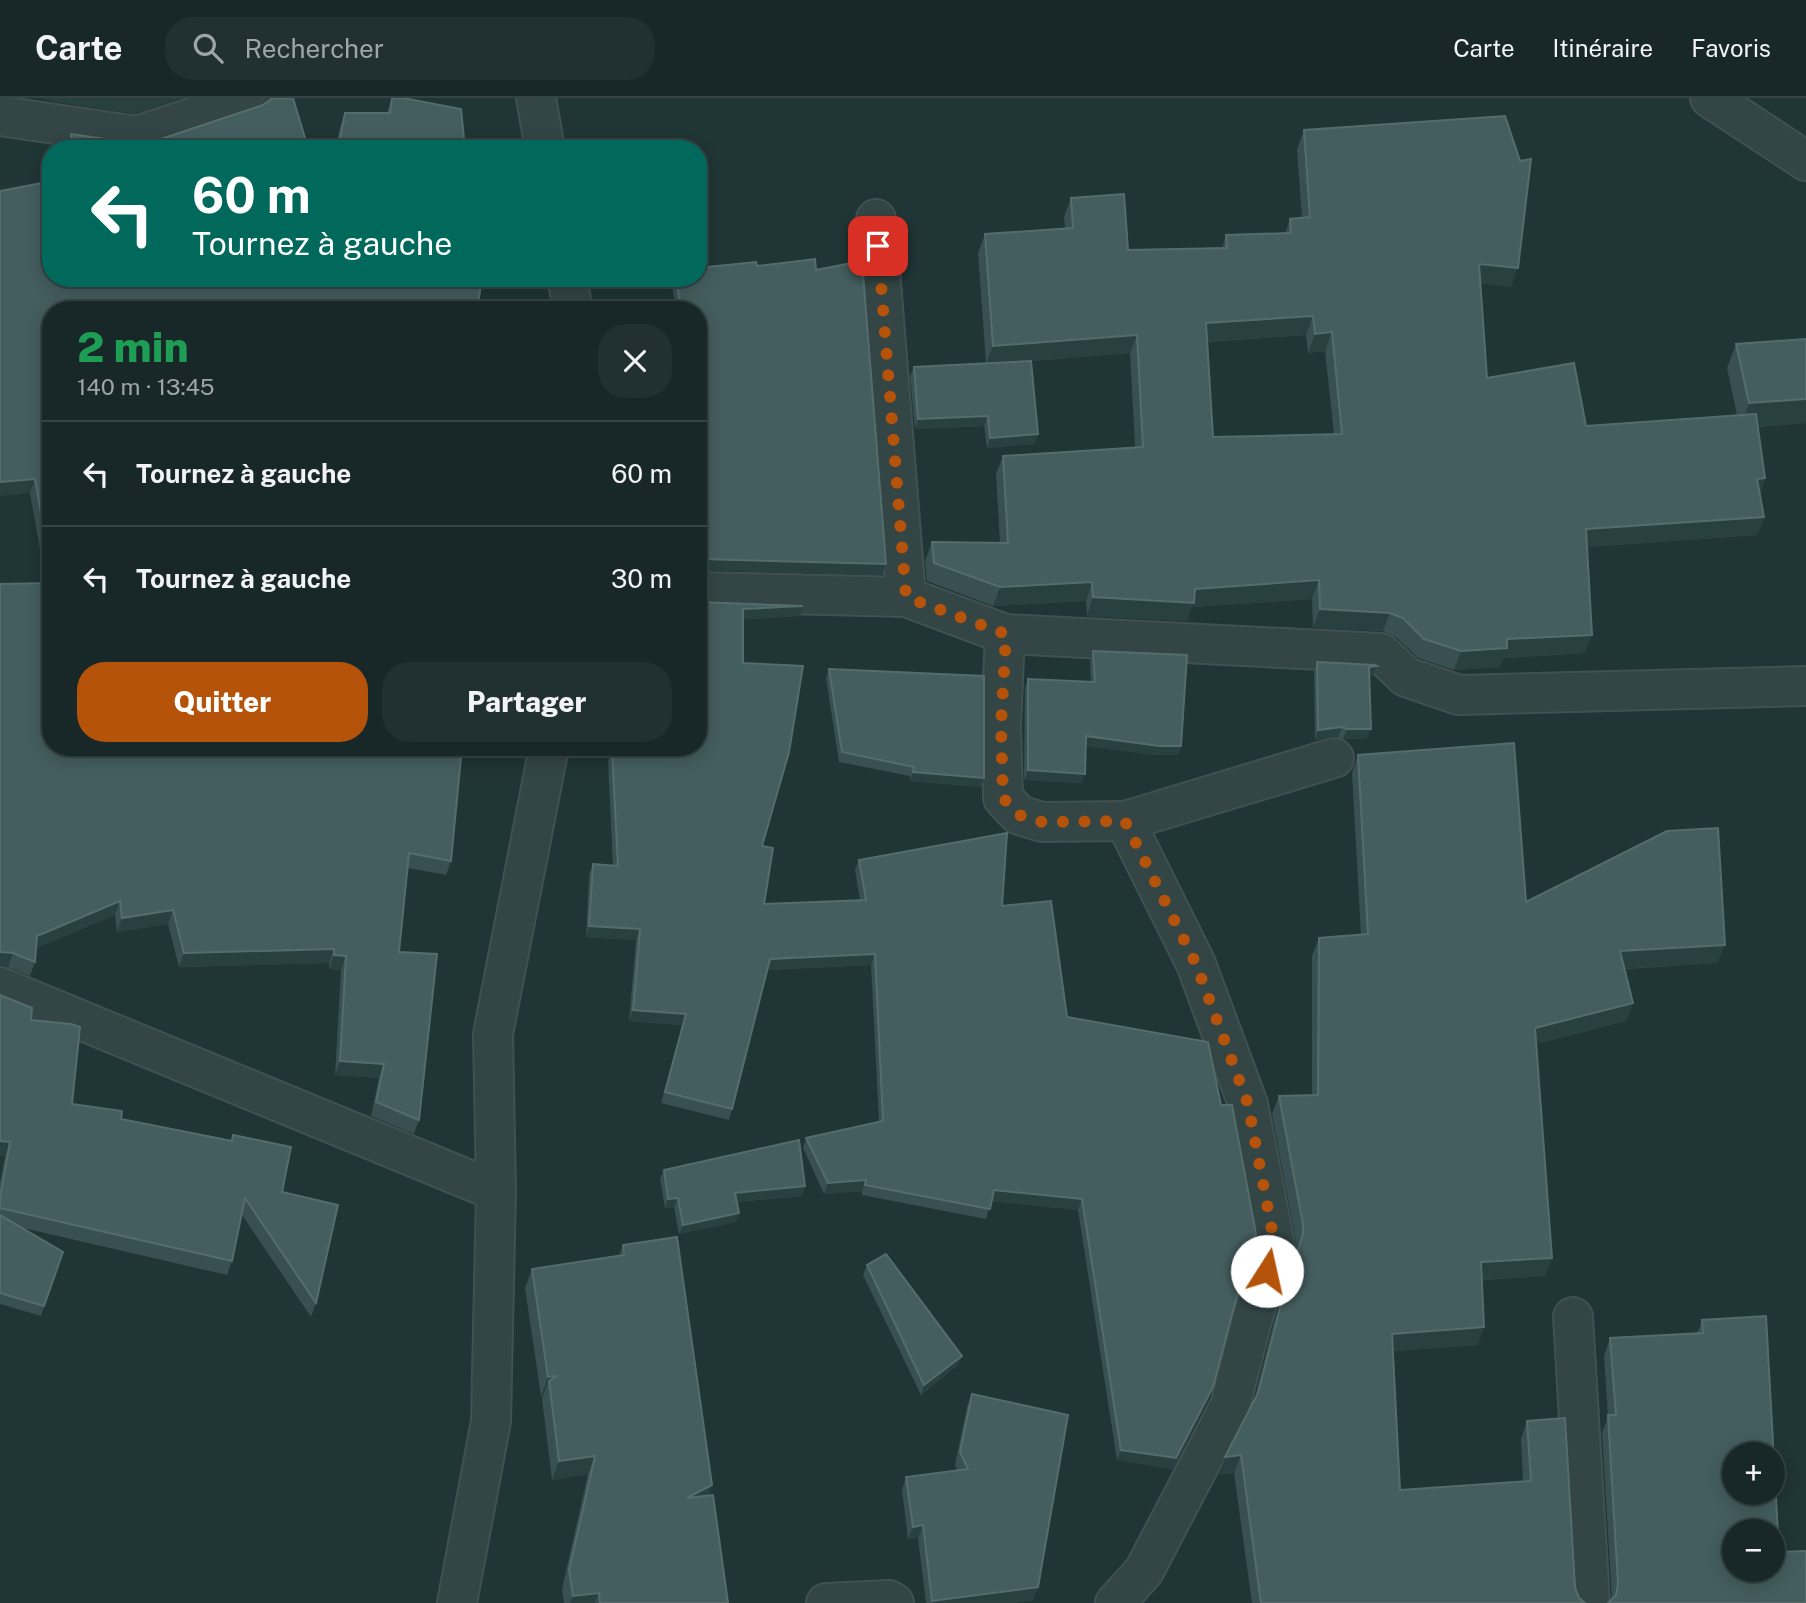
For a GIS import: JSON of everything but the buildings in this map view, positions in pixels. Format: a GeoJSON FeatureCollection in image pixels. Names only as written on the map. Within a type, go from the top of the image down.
{"type":"FeatureCollection","features":[{"type":"Feature","properties":{"kind":"street"},"geometry":{"type":"LineString","coordinates":[[0,116],[137,136],[251,98]]}},
{"type":"Feature","properties":{"kind":"street"},"geometry":{"type":"LineString","coordinates":[[536,98],[543,140]]}},
{"type":"Feature","properties":{"kind":"street"},"geometry":{"type":"LineString","coordinates":[[1710,98],[1806,161]]}},
{"type":"Feature","properties":{"kind":"street"},"geometry":{"type":"LineString","coordinates":[[876,219],[906,597]]}},
{"type":"Feature","properties":{"kind":"street"},"geometry":{"type":"LineString","coordinates":[[707,592],[906,597],[1006,634],[1381,653],[1406,677],[1459,695],[1806,686]]}},
{"type":"Feature","properties":{"kind":"street"},"geometry":{"type":"LineString","coordinates":[[1006,634],[1001,726],[1003,798],[1019,815],[1042,822],[1125,821],[1334,758]]}},
{"type":"Feature","properties":{"kind":"street"},"geometry":{"type":"LineString","coordinates":[[457,1603],[491,1421],[496,1191],[493,1034],[547,756]]}},
{"type":"Feature","properties":{"kind":"street"},"geometry":{"type":"LineString","coordinates":[[1115,1603],[1144,1571],[1230,1406],[1252,1320],[1275,1246],[1248,1104],[1196,964],[1125,821]]}},
{"type":"Feature","properties":{"kind":"street"},"geometry":{"type":"LineString","coordinates":[[0,987],[496,1191]]}},
{"type":"Feature","properties":{"kind":"street"},"geometry":{"type":"LineString","coordinates":[[1573,1317],[1590,1603]]}},
{"type":"Feature","properties":{"kind":"street"},"geometry":{"type":"LineString","coordinates":[[826,1603],[888,1600],[894,1603]]}},
{"type":"Feature","properties":{"kind":"route"},"geometry":{"type":"LineString","coordinates":[[878,246],[906,597],[1006,634],[1001,726],[1003,798],[1019,815],[1042,822],[1125,821],[1196,964],[1248,1104],[1275,1246],[1267,1271]]}}]}
